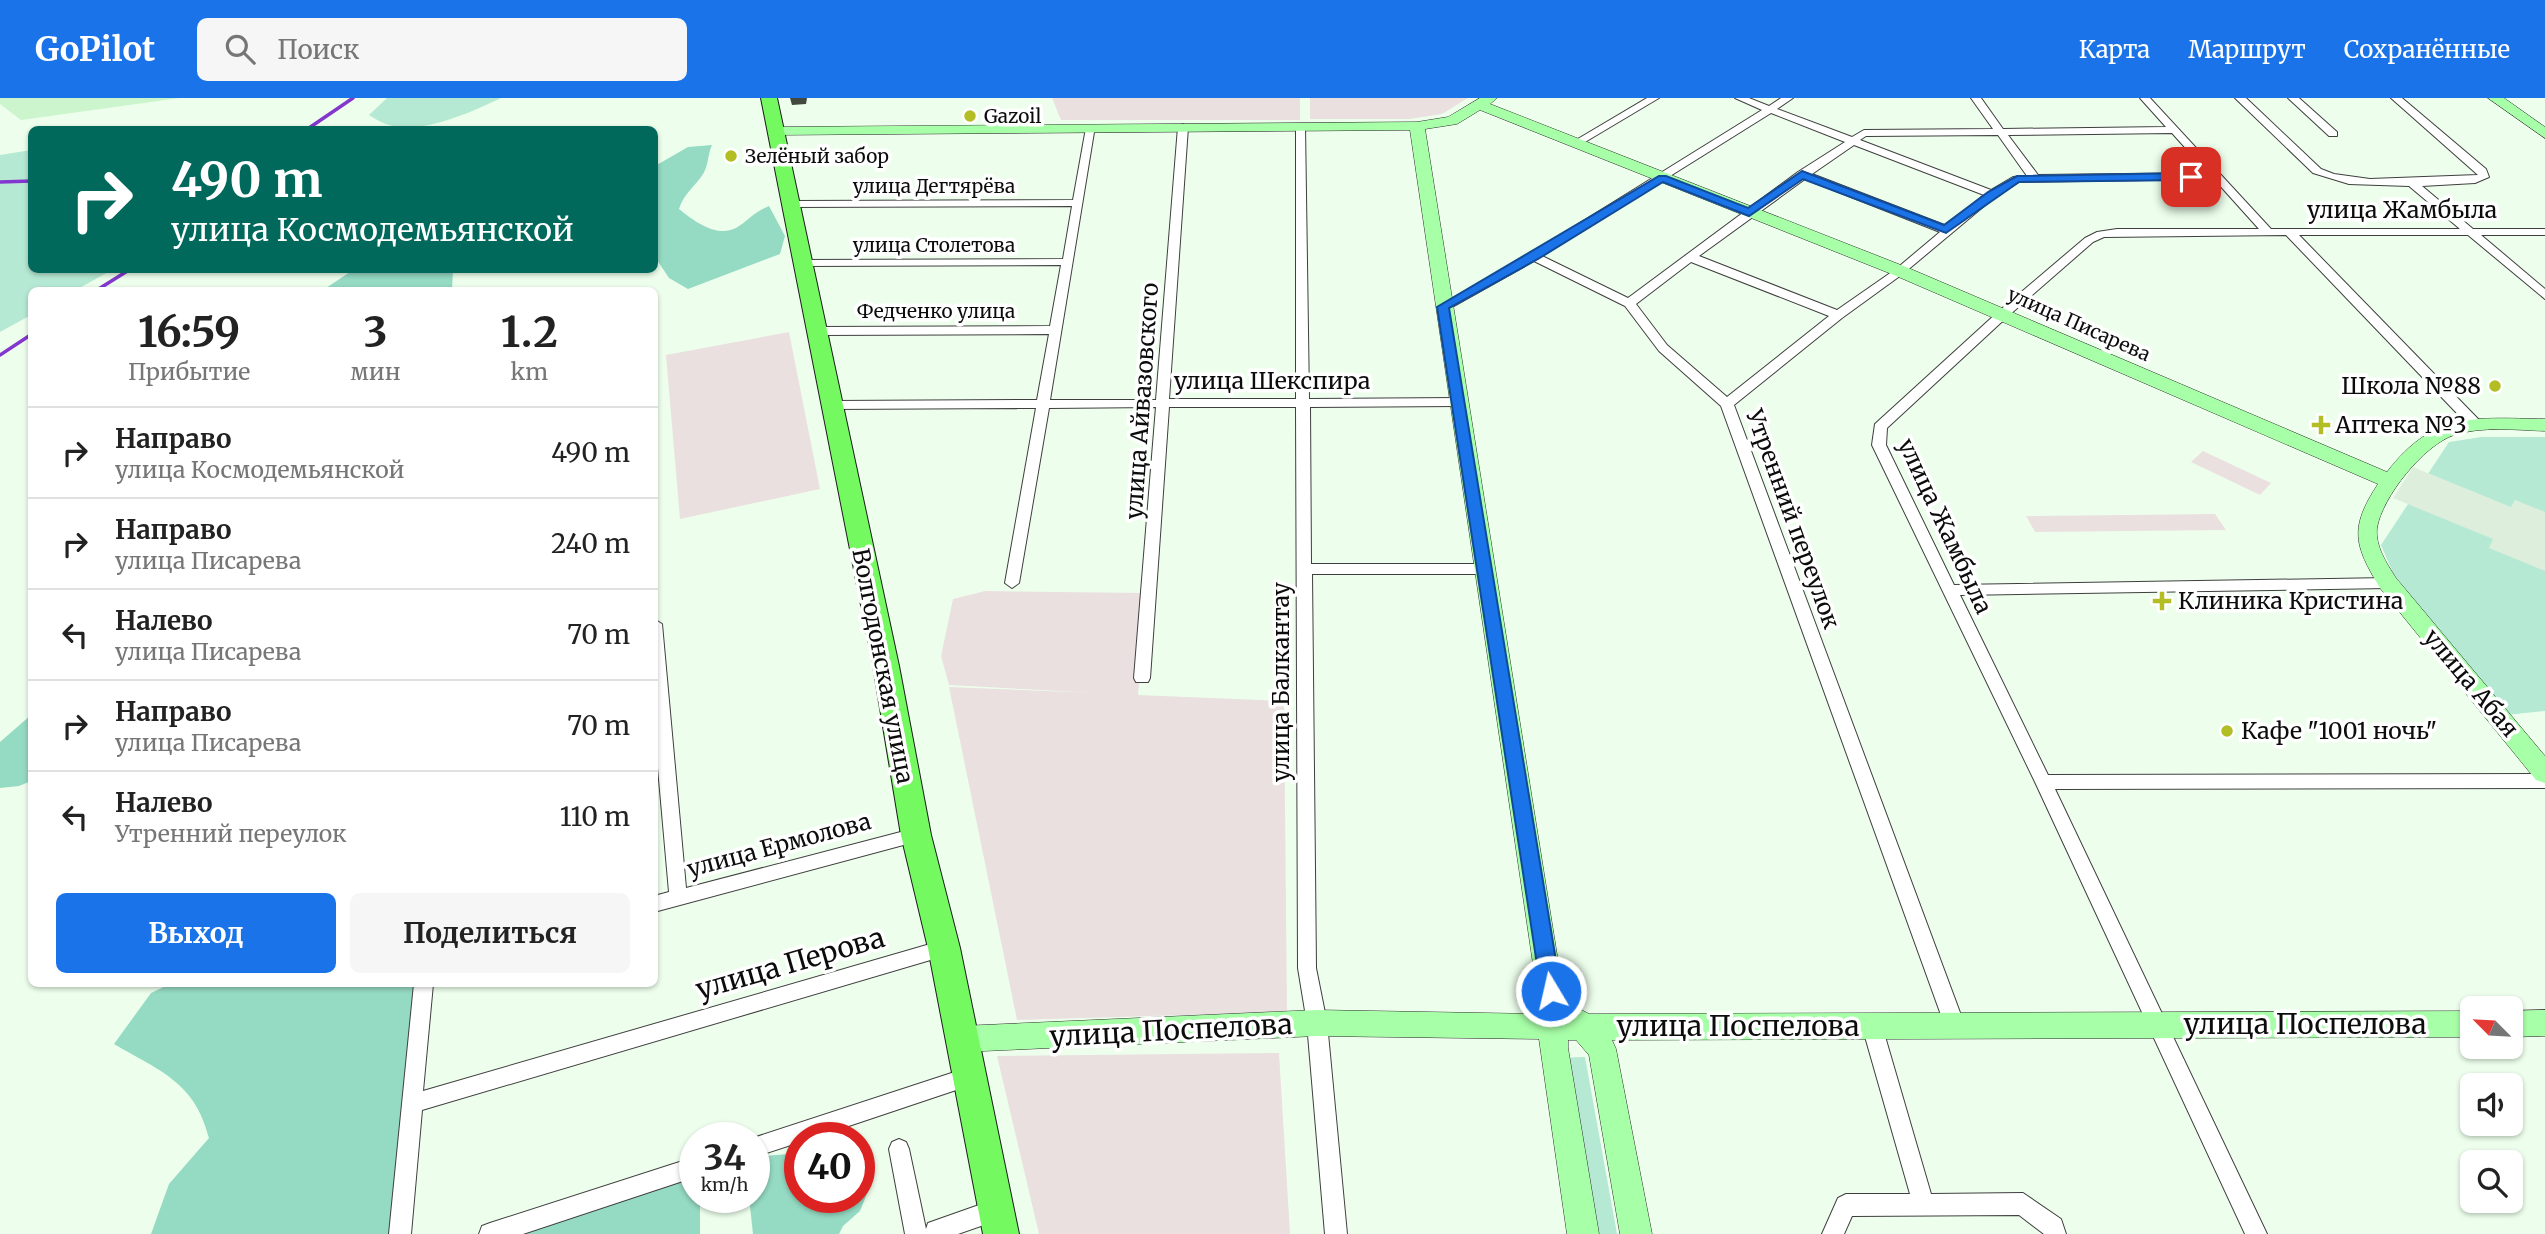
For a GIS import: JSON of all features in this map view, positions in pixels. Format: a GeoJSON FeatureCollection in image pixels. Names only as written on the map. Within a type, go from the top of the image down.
{"type":"FeatureCollection","features":[{"type":"Feature","properties":{"kind":"main road","name":"Волгодонская улица"},"geometry":{"type":"LineString","coordinates":[[773,123],[886,666],[916,835],[944,948],[998,1222]]}},
{"type":"Feature","properties":{"kind":"street"},"geometry":{"type":"LineString","coordinates":[[1576,144],[1654,98]]}},
{"type":"Feature","properties":{"kind":"street"},"geometry":{"type":"LineString","coordinates":[[1740,98],[1849,142],[1992,194]]}},
{"type":"Feature","properties":{"kind":"street"},"geometry":{"type":"LineString","coordinates":[[1443,307],[1534,256],[1788,98]]}},
{"type":"Feature","properties":{"kind":"street"},"geometry":{"type":"LineString","coordinates":[[1976,98],[2035,178]]}},
{"type":"Feature","properties":{"kind":"street"},"geometry":{"type":"LineString","coordinates":[[2145,98],[2269,233]]}},
{"type":"Feature","properties":{"kind":"street"},"geometry":{"type":"LineString","coordinates":[[2240,98],[2322,174],[2350,181],[2481,179],[2484,174],[2396,98]]}},
{"type":"Feature","properties":{"kind":"street"},"geometry":{"type":"LineString","coordinates":[[2292,98],[2333,134]]}},
{"type":"Feature","properties":{"kind":"street"},"geometry":{"type":"LineString","coordinates":[[2495,98],[2545,134]]}},
{"type":"Feature","properties":{"kind":"street"},"geometry":{"type":"LineString","coordinates":[[773,123],[817,131],[1417,126],[1452,121],[1485,102]]}},
{"type":"Feature","properties":{"kind":"street","name":"улица Писарева"},"geometry":{"type":"LineString","coordinates":[[1485,102],[1576,144],[2003,314],[2389,481]]}},
{"type":"Feature","properties":{"kind":"street"},"geometry":{"type":"LineString","coordinates":[[773,123],[795,136],[817,131]]}},
{"type":"Feature","properties":{"kind":"street"},"geometry":{"type":"LineString","coordinates":[[1417,126],[1551,991],[1552,1025],[1583,1234]]}},
{"type":"Feature","properties":{"kind":"street","name":"улица Айвазовского"},"geometry":{"type":"LineString","coordinates":[[1142,678],[1183,127]]}},
{"type":"Feature","properties":{"kind":"street"},"geometry":{"type":"LineString","coordinates":[[1012,583],[1091,128]]}},
{"type":"Feature","properties":{"kind":"street","name":"улица Балкантау"},"geometry":{"type":"LineString","coordinates":[[1301,128],[1307,968],[1317,1023],[1336,1234]]}},
{"type":"Feature","properties":{"kind":"street"},"geometry":{"type":"LineString","coordinates":[[1629,303],[1802,174],[1864,133],[2001,130],[2174,131]]}},
{"type":"Feature","properties":{"kind":"street"},"geometry":{"type":"LineString","coordinates":[[1802,174],[1946,230]]}},
{"type":"Feature","properties":{"kind":"street","name":"Утренний переулок"},"geometry":{"type":"LineString","coordinates":[[1955,1026],[1727,404],[1838,315],[1900,271],[1992,194],[2017,179],[2217,176]]}},
{"type":"Feature","properties":{"kind":"street"},"geometry":{"type":"LineString","coordinates":[[2410,181],[2545,295]]}},
{"type":"Feature","properties":{"kind":"street","name":"улица Дегтярёва"},"geometry":{"type":"LineString","coordinates":[[790,204],[1078,203]]}},
{"type":"Feature","properties":{"kind":"street","name":"улица Жамбыла"},"geometry":{"type":"LineString","coordinates":[[2256,1234],[2043,782],[1879,445],[1880,427],[2003,314],[2089,240],[2101,234],[2545,232]]}},
{"type":"Feature","properties":{"kind":"street"},"geometry":{"type":"LineString","coordinates":[[2291,234],[2477,426]]}},
{"type":"Feature","properties":{"kind":"street"},"geometry":{"type":"LineString","coordinates":[[1534,256],[1629,303],[1664,348],[1727,404]]}},
{"type":"Feature","properties":{"kind":"street"},"geometry":{"type":"LineString","coordinates":[[1690,257],[1838,315]]}},
{"type":"Feature","properties":{"kind":"street","name":"улица Столетова"},"geometry":{"type":"LineString","coordinates":[[801,263],[1068,262]]}},
{"type":"Feature","properties":{"kind":"street","name":"Федченко улица"},"geometry":{"type":"LineString","coordinates":[[817,331],[1056,330]]}},
{"type":"Feature","properties":{"kind":"street","name":"улица Шекспира"},"geometry":{"type":"LineString","coordinates":[[831,405],[1458,402]]}},
{"type":"Feature","properties":{"kind":"street","name":"улица Абая"},"geometry":{"type":"LineString","coordinates":[[2545,425],[2477,426],[2437,435],[2426,441],[2389,481],[2367,528],[2372,556],[2388,583],[2545,773]]}},
{"type":"Feature","properties":{"kind":"street"},"geometry":{"type":"LineString","coordinates":[[1303,569],[1485,569]]}},
{"type":"Feature","properties":{"kind":"street"},"geometry":{"type":"LineString","coordinates":[[1950,590],[2388,583]]}},
{"type":"Feature","properties":{"kind":"street"},"geometry":{"type":"LineString","coordinates":[[658,670],[678,897]]}},
{"type":"Feature","properties":{"kind":"street"},"geometry":{"type":"LineString","coordinates":[[2043,782],[2545,781]]}},
{"type":"Feature","properties":{"kind":"street","name":"улица Ермолова"},"geometry":{"type":"LineString","coordinates":[[658,903],[916,835]]}},
{"type":"Feature","properties":{"kind":"street","name":"улица Перова"},"geometry":{"type":"LineString","coordinates":[[411,1104],[944,948]]}},
{"type":"Feature","properties":{"kind":"street"},"geometry":{"type":"LineString","coordinates":[[400,1234],[423,987]]}},
{"type":"Feature","properties":{"kind":"street"},"geometry":{"type":"LineString","coordinates":[[1551,991],[1602,1049],[1636,1234]]}},
{"type":"Feature","properties":{"kind":"street","name":"улица Поспелова"},"geometry":{"type":"LineString","coordinates":[[961,1039],[1317,1023],[1583,1027],[2460,1024]]}},
{"type":"Feature","properties":{"kind":"street"},"geometry":{"type":"LineString","coordinates":[[2524,1024],[2545,1023]]}},
{"type":"Feature","properties":{"kind":"street"},"geometry":{"type":"LineString","coordinates":[[1872,1026],[1923,1203]]}},
{"type":"Feature","properties":{"kind":"street"},"geometry":{"type":"LineString","coordinates":[[770,1142],[970,1076]]}},
{"type":"Feature","properties":{"kind":"street"},"geometry":{"type":"LineString","coordinates":[[899,1149],[929,1233],[998,1222]]}},
{"type":"Feature","properties":{"kind":"street"},"geometry":{"type":"LineString","coordinates":[[490,1234],[679,1172]]}},
{"type":"Feature","properties":{"kind":"street"},"geometry":{"type":"LineString","coordinates":[[1833,1234],[1846,1205],[1923,1203],[2023,1204],[2053,1227],[2055,1234]]}},
{"type":"Feature","properties":{"kind":"shaded area"},"geometry":{"type":"Polygon","coordinates":[[[1052,98],[1300,98],[1300,120],[1061,120],[1052,98]]]}},
{"type":"Feature","properties":{"kind":"shaded area"},"geometry":{"type":"Polygon","coordinates":[[[1310,98],[1468,98],[1442,114],[1410,119],[1310,119],[1310,98]]]}},
{"type":"Feature","properties":{"kind":"shaded area"},"geometry":{"type":"Polygon","coordinates":[[[712,145],[704,173],[686,195],[679,209],[706,227],[728,231],[769,206],[785,236],[780,254],[688,289],[669,278],[658,262],[658,164],[688,147],[712,145]]]}},
{"type":"Feature","properties":{"kind":"shaded area"},"geometry":{"type":"Polygon","coordinates":[[[348,273],[453,273],[452,287],[328,287],[348,273]]]}},
{"type":"Feature","properties":{"kind":"shaded area"},"geometry":{"type":"Polygon","coordinates":[[[789,332],[820,489],[680,519],[666,355],[789,332]]]}},
{"type":"Feature","properties":{"kind":"shaded area"},"geometry":{"type":"Polygon","coordinates":[[[2203,451],[2271,483],[2260,495],[2191,462],[2203,451]]]}},
{"type":"Feature","properties":{"kind":"shaded area"},"geometry":{"type":"Polygon","coordinates":[[[2413,467],[2511,507],[2515,500],[2545,512],[2545,571],[2489,548],[2493,539],[2393,498],[2413,467]]]}},
{"type":"Feature","properties":{"kind":"shaded area"},"geometry":{"type":"Polygon","coordinates":[[[2215,514],[2226,530],[2035,532],[2026,516],[2215,514]]]}},
{"type":"Feature","properties":{"kind":"shaded area"},"geometry":{"type":"Polygon","coordinates":[[[985,591],[1147,593],[1138,695],[1284,701],[1287,1012],[1017,1020],[949,687],[1096,693],[949,685],[941,656],[953,599],[985,591]]]}},
{"type":"Feature","properties":{"kind":"shaded area"},"geometry":{"type":"Polygon","coordinates":[[[28,718],[28,782],[0,788],[0,742],[28,718]]]}},
{"type":"Feature","properties":{"kind":"shaded area"},"geometry":{"type":"Polygon","coordinates":[[[164,987],[414,987],[390,1234],[151,1234],[169,1184],[209,1138],[195,1103],[174,1080],[114,1044],[151,993],[164,987]]]}},
{"type":"Feature","properties":{"kind":"shaded area"},"geometry":{"type":"Polygon","coordinates":[[[1279,1053],[1290,1234],[1039,1234],[997,1056],[1279,1053]]]}},
{"type":"Feature","properties":{"kind":"shaded area"},"geometry":{"type":"Polygon","coordinates":[[[784,1154],[784,1213],[858,1213],[843,1226],[839,1234],[753,1234],[751,1213],[770,1213],[770,1156],[784,1154]]]}},
{"type":"Feature","properties":{"kind":"shaded area"},"geometry":{"type":"Polygon","coordinates":[[[679,1181],[679,1213],[700,1213],[700,1234],[518,1234],[679,1181]]]}},
{"type":"Feature","properties":{"kind":"green space"},"geometry":{"type":"Polygon","coordinates":[[[0,98],[180,98],[21,120],[0,104],[0,98]]]}},
{"type":"Feature","properties":{"kind":"green space"},"geometry":{"type":"Polygon","coordinates":[[[387,98],[501,98],[476,110],[424,126],[386,124],[369,115],[387,98]]]}},
{"type":"Feature","properties":{"kind":"green space"},"geometry":{"type":"Polygon","coordinates":[[[28,150],[28,273],[107,273],[81,287],[28,287],[28,317],[0,332],[0,155],[28,150]]]}},
{"type":"Feature","properties":{"kind":"green space"},"geometry":{"type":"Polygon","coordinates":[[[2481,437],[2545,437],[2545,711],[2506,715],[2393,573],[2381,545],[2449,442],[2481,437]]]}},
{"type":"Feature","properties":{"kind":"green space"},"geometry":{"type":"Polygon","coordinates":[[[1585,1057],[1617,1234],[1580,1234],[1551,1058],[1585,1057]]]}},
{"type":"Feature","properties":{"kind":"waterway"},"geometry":{"type":"LineString","coordinates":[[312,126],[353,98]]}},
{"type":"Feature","properties":{"kind":"waterway"},"geometry":{"type":"LineString","coordinates":[[0,182],[28,181]]}},
{"type":"Feature","properties":{"kind":"waterway"},"geometry":{"type":"LineString","coordinates":[[102,287],[124,273]]}},
{"type":"Feature","properties":{"kind":"waterway"},"geometry":{"type":"LineString","coordinates":[[0,355],[28,337]]}},
{"type":"Feature","properties":{"kind":"place","name":"Gazoil"},"geometry":{"type":"Point","coordinates":[970,116]}},
{"type":"Feature","properties":{"kind":"place","name":"Зелёный забор"},"geometry":{"type":"Point","coordinates":[731,156]}},
{"type":"Feature","properties":{"kind":"place","name":"Школа №88"},"geometry":{"type":"Point","coordinates":[2495,386]}},
{"type":"Feature","properties":{"kind":"place","name":"Аптека №3"},"geometry":{"type":"Point","coordinates":[2321,425]}},
{"type":"Feature","properties":{"kind":"place","name":"Клиника Кристина"},"geometry":{"type":"Point","coordinates":[2162,601]}},
{"type":"Feature","properties":{"kind":"place","name":"Кафе \"1001 ночь\""},"geometry":{"type":"Point","coordinates":[2227,731]}},
{"type":"Feature","properties":{"kind":"route"},"geometry":{"type":"LineString","coordinates":[[1551,991],[1443,307],[1534,256],[1662,178],[1749,213],[1802,174],[1946,230],[1992,194],[2017,179],[2191,177]]}}]}
